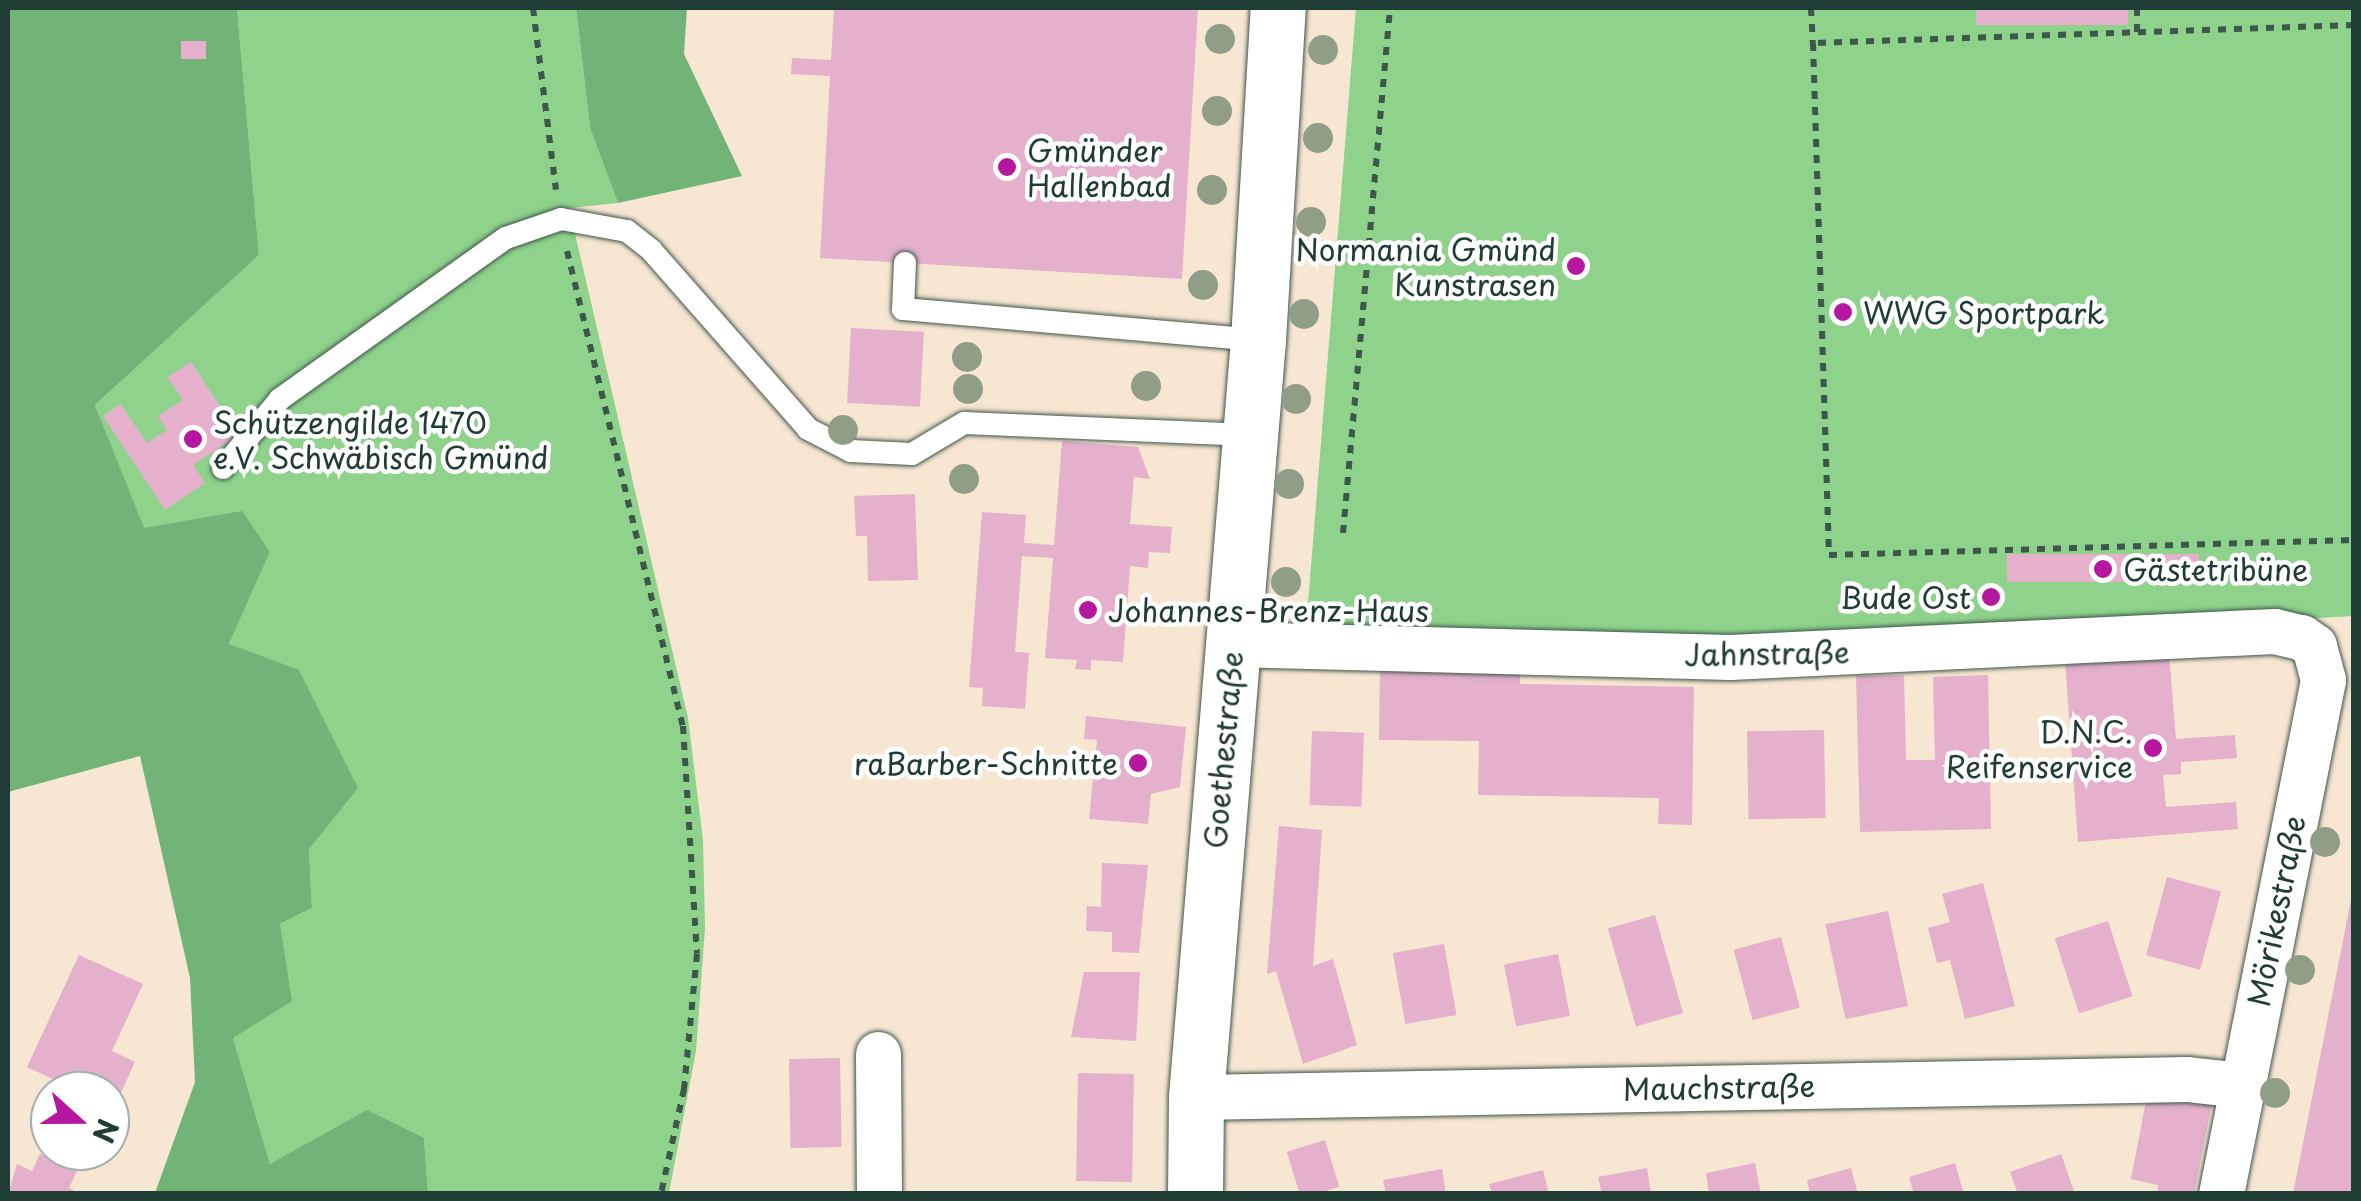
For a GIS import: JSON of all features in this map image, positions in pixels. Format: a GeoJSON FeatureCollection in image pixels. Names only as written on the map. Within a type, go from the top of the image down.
{"type":"FeatureCollection","features":[{"type":"Feature","properties":{"kind":"street","name":"Goethestraße"},"geometry":{"type":"LineString","coordinates":[[1195,1194],[1196,1097],[1258,340],[1278,8]]}},
{"type":"Feature","properties":{"kind":"street","name":"Jahnstraße"},"geometry":{"type":"LineString","coordinates":[[1232,644],[1730,657],[2274,631],[2301,637]]}},
{"type":"Feature","properties":{"kind":"street","name":"Mörikestraße"},"geometry":{"type":"LineString","coordinates":[[2221,1194],[2323,680],[2314,646],[2301,637]]}},
{"type":"Feature","properties":{"kind":"street"},"geometry":{"type":"LineString","coordinates":[[878,1054],[879,1194]]}},
{"type":"Feature","properties":{"kind":"street","name":"Mauchstraße"},"geometry":{"type":"LineString","coordinates":[[1196,1097],[2187,1079],[2241,1085]]}},
{"type":"Feature","properties":{"kind":"lane"},"geometry":{"type":"LineString","coordinates":[[224,468],[280,398],[506,238],[561,219],[626,231],[651,250],[808,429],[851,451],[912,454],[964,423],[1250,436]]}},
{"type":"Feature","properties":{"kind":"lane"},"geometry":{"type":"LineString","coordinates":[[905,263],[903,310],[1258,340]]}},
{"type":"Feature","properties":{"kind":"path"},"geometry":{"type":"LineString","coordinates":[[533,8],[561,219],[659,620],[686,760],[697,954],[684,1089],[662,1194]]}},
{"type":"Feature","properties":{"kind":"path"},"geometry":{"type":"LineString","coordinates":[[1343,532],[1390,8]]}},
{"type":"Feature","properties":{"kind":"path"},"geometry":{"type":"LineString","coordinates":[[1811,8],[1828,555],[2354,540]]}},
{"type":"Feature","properties":{"kind":"path"},"geometry":{"type":"LineString","coordinates":[[2136,8],[2137,32]]}},
{"type":"Feature","properties":{"kind":"path"},"geometry":{"type":"LineString","coordinates":[[1814,44],[2354,25]]}},
{"type":"Feature","properties":{"kind":"green space"},"geometry":{"type":"Polygon","coordinates":[[[8,8],[237,8],[259,255],[95,405],[144,528],[242,511],[270,552],[229,644],[299,670],[358,788],[309,849],[312,908],[280,924],[292,1001],[233,1038],[270,1164],[367,1110],[424,1138],[428,1193],[155,1193],[195,1082],[190,978],[140,756],[8,792],[8,8]]]}},
{"type":"Feature","properties":{"kind":"green space"},"geometry":{"type":"Polygon","coordinates":[[[237,8],[576,8],[590,128],[618,203],[569,208],[688,718],[703,840],[705,928],[696,1051],[669,1193],[428,1193],[424,1138],[305,1147],[270,1164],[233,1038],[280,924],[312,908],[309,849],[229,644],[270,552],[143,528],[95,405],[259,255],[237,8]]]}},
{"type":"Feature","properties":{"kind":"green space"},"geometry":{"type":"Polygon","coordinates":[[[576,8],[687,8],[684,54],[742,176],[618,203],[590,128],[576,8]]]}},
{"type":"Feature","properties":{"kind":"green space","name":"WWG Sportpark"},"geometry":{"type":"Polygon","coordinates":[[[1356,8],[2353,8],[2353,616],[1734,650],[1305,641],[1356,8]]]}},
{"type":"Feature","properties":{"kind":"building","name":"Gmünder Hallenbad"},"geometry":{"type":"Polygon","coordinates":[[[834,8],[1198,8],[1182,279],[820,258],[830,76],[791,74],[792,58],[831,60],[834,8]]]}},
{"type":"Feature","properties":{"kind":"building"},"geometry":{"type":"Polygon","coordinates":[[[1976,8],[2128,8],[2128,25],[1976,25],[1976,8]]]}},
{"type":"Feature","properties":{"kind":"building"},"geometry":{"type":"Polygon","coordinates":[[[181,41],[206,41],[206,59],[181,59],[181,41]]]}},
{"type":"Feature","properties":{"kind":"building"},"geometry":{"type":"Polygon","coordinates":[[[851,328],[924,332],[920,407],[847,403],[851,328]]]}},
{"type":"Feature","properties":{"kind":"building","name":"Schützengilde 1470 e.V. Schwäbisch Gmünd"},"geometry":{"type":"Polygon","coordinates":[[[191,362],[239,435],[193,465],[205,483],[165,510],[103,416],[120,404],[147,443],[167,430],[158,416],[183,400],[167,377],[191,362]]]}},
{"type":"Feature","properties":{"kind":"building","name":"Johannes-Brenz-Haus"},"geometry":{"type":"Polygon","coordinates":[[[1062,441],[1138,447],[1150,479],[1134,477],[1130,524],[1172,527],[1170,553],[1149,552],[1148,568],[1130,566],[1123,662],[1091,660],[1091,670],[1075,669],[1077,660],[1045,658],[1053,558],[1022,556],[1015,652],[1029,653],[1025,709],[982,706],[983,688],[969,687],[982,512],[1026,515],[1024,543],[1054,545],[1062,441]]]}},
{"type":"Feature","properties":{"kind":"building"},"geometry":{"type":"Polygon","coordinates":[[[915,494],[918,580],[868,581],[867,536],[856,536],[854,496],[915,494]]]}},
{"type":"Feature","properties":{"kind":"building","name":"Gästetribüne"},"geometry":{"type":"Polygon","coordinates":[[[2007,554],[2199,554],[2199,582],[2007,582],[2007,554]]]}},
{"type":"Feature","properties":{"kind":"building","name":"Bude Ost"},"geometry":{"type":"Polygon","coordinates":[[[1981,586],[2001,587],[2000,609],[1980,608],[1981,586]]]}},
{"type":"Feature","properties":{"kind":"building","name":"D.N.C. Reifenservice"},"geometry":{"type":"Polygon","coordinates":[[[2169,653],[2176,739],[2235,735],[2237,758],[2181,762],[2181,774],[2163,775],[2166,807],[2236,802],[2238,829],[2078,842],[2065,660],[2169,653]]]}},
{"type":"Feature","properties":{"kind":"building"},"geometry":{"type":"Polygon","coordinates":[[[1380,667],[1520,669],[1520,684],[1694,687],[1692,825],[1658,824],[1659,798],[1478,795],[1479,741],[1379,740],[1380,667]]]}},
{"type":"Feature","properties":{"kind":"building"},"geometry":{"type":"Polygon","coordinates":[[[1904,675],[1906,760],[1935,760],[1933,677],[1988,675],[1991,829],[1860,832],[1856,676],[1904,675]]]}},
{"type":"Feature","properties":{"kind":"building","name":"raBarber-Schnitte"},"geometry":{"type":"Polygon","coordinates":[[[1086,716],[1186,727],[1180,787],[1151,794],[1148,824],[1089,819],[1097,740],[1084,739],[1086,716]]]}},
{"type":"Feature","properties":{"kind":"building"},"geometry":{"type":"Polygon","coordinates":[[[1824,730],[1826,818],[1749,819],[1747,731],[1824,730]]]}},
{"type":"Feature","properties":{"kind":"building"},"geometry":{"type":"Polygon","coordinates":[[[1312,731],[1364,733],[1361,807],[1309,805],[1312,731]]]}},
{"type":"Feature","properties":{"kind":"building"},"geometry":{"type":"Polygon","coordinates":[[[1279,826],[1322,830],[1313,966],[1333,959],[1357,1045],[1303,1064],[1276,971],[1267,974],[1279,826]]]}},
{"type":"Feature","properties":{"kind":"building"},"geometry":{"type":"Polygon","coordinates":[[[1102,863],[1148,865],[1139,953],[1112,952],[1112,932],[1086,931],[1087,906],[1101,907],[1102,863]]]}},
{"type":"Feature","properties":{"kind":"building"},"geometry":{"type":"Polygon","coordinates":[[[2167,877],[2221,891],[2200,970],[2146,955],[2167,877]]]}},
{"type":"Feature","properties":{"kind":"building"},"geometry":{"type":"Polygon","coordinates":[[[1983,883],[2015,1006],[1965,1019],[1950,960],[1937,963],[1928,928],[1950,922],[1942,894],[1983,883]]]}},
{"type":"Feature","properties":{"kind":"building"},"geometry":{"type":"Polygon","coordinates":[[[2352,895],[2354,1194],[2293,1194],[2352,895]]]}},
{"type":"Feature","properties":{"kind":"building"},"geometry":{"type":"Polygon","coordinates":[[[1888,911],[1908,1006],[1846,1019],[1825,924],[1888,911]]]}},
{"type":"Feature","properties":{"kind":"building"},"geometry":{"type":"Polygon","coordinates":[[[1655,915],[1683,1013],[1636,1027],[1608,929],[1655,915]]]}},
{"type":"Feature","properties":{"kind":"building"},"geometry":{"type":"Polygon","coordinates":[[[2108,921],[2132,996],[2079,1013],[2055,938],[2108,921]]]}},
{"type":"Feature","properties":{"kind":"building"},"geometry":{"type":"Polygon","coordinates":[[[1781,937],[1800,1008],[1753,1020],[1734,950],[1781,937]]]}},
{"type":"Feature","properties":{"kind":"building"},"geometry":{"type":"Polygon","coordinates":[[[1444,944],[1457,1015],[1405,1024],[1393,953],[1444,944]]]}},
{"type":"Feature","properties":{"kind":"building"},"geometry":{"type":"Polygon","coordinates":[[[1558,954],[1570,1016],[1516,1026],[1504,964],[1558,954]]]}},
{"type":"Feature","properties":{"kind":"building"},"geometry":{"type":"Polygon","coordinates":[[[79,955],[143,984],[112,1051],[135,1062],[130,1073],[36,1071],[27,1067],[79,955]]]}},
{"type":"Feature","properties":{"kind":"building"},"geometry":{"type":"Polygon","coordinates":[[[1084,972],[1140,972],[1136,1041],[1071,1037],[1084,972]]]}},
{"type":"Feature","properties":{"kind":"building"},"geometry":{"type":"Polygon","coordinates":[[[840,1058],[842,1147],[791,1148],[789,1059],[840,1058]]]}},
{"type":"Feature","properties":{"kind":"building"},"geometry":{"type":"Polygon","coordinates":[[[1078,1073],[1134,1074],[1132,1182],[1076,1181],[1078,1073]]]}},
{"type":"Feature","properties":{"kind":"building"},"geometry":{"type":"Polygon","coordinates":[[[2148,1091],[2212,1103],[2194,1194],[2157,1194],[2158,1185],[2131,1179],[2148,1091]]]}},
{"type":"Feature","properties":{"kind":"building"},"geometry":{"type":"Polygon","coordinates":[[[1325,1140],[1339,1187],[1300,1194],[1287,1152],[1325,1140]]]}},
{"type":"Feature","properties":{"kind":"building"},"geometry":{"type":"Polygon","coordinates":[[[2061,1154],[2075,1194],[2018,1194],[2010,1172],[2061,1154]]]}},
{"type":"Feature","properties":{"kind":"building"},"geometry":{"type":"Polygon","coordinates":[[[1755,1163],[1761,1194],[1709,1194],[1706,1173],[1755,1163]]]}},
{"type":"Feature","properties":{"kind":"building"},"geometry":{"type":"Polygon","coordinates":[[[1955,1163],[1964,1194],[1914,1194],[1909,1177],[1955,1163]]]}},
{"type":"Feature","properties":{"kind":"building"},"geometry":{"type":"Polygon","coordinates":[[[17,1164],[30,1171],[77,1171],[69,1188],[81,1194],[8,1194],[17,1164]]]}},
{"type":"Feature","properties":{"kind":"building"},"geometry":{"type":"Polygon","coordinates":[[[1647,1168],[1651,1194],[1602,1194],[1598,1177],[1647,1168]]]}},
{"type":"Feature","properties":{"kind":"building"},"geometry":{"type":"Polygon","coordinates":[[[1851,1168],[1858,1194],[1810,1194],[1807,1180],[1851,1168]]]}},
{"type":"Feature","properties":{"kind":"building"},"geometry":{"type":"Polygon","coordinates":[[[1442,1169],[1446,1194],[1386,1194],[1383,1180],[1442,1169]]]}},
{"type":"Feature","properties":{"kind":"building"},"geometry":{"type":"Polygon","coordinates":[[[1543,1170],[1549,1194],[1492,1194],[1489,1184],[1543,1170]]]}},
{"type":"Feature","properties":{"kind":"place","name":"Gmünder Hallenbad"},"geometry":{"type":"Point","coordinates":[1007,167]}},
{"type":"Feature","properties":{"kind":"place","name":"Normania Gmünd Kunstrasen"},"geometry":{"type":"Point","coordinates":[1576,266]}},
{"type":"Feature","properties":{"kind":"place","name":"WWG Sportpark"},"geometry":{"type":"Point","coordinates":[1843,312]}},
{"type":"Feature","properties":{"kind":"place","name":"Schützengilde 1470 e.V. Schwäbisch Gmünd"},"geometry":{"type":"Point","coordinates":[193,439]}},
{"type":"Feature","properties":{"kind":"place","name":"Gästetribüne"},"geometry":{"type":"Point","coordinates":[2103,569]}},
{"type":"Feature","properties":{"kind":"place","name":"Bude Ost"},"geometry":{"type":"Point","coordinates":[1991,597]}},
{"type":"Feature","properties":{"kind":"place","name":"Johannes-Brenz-Haus"},"geometry":{"type":"Point","coordinates":[1088,610]}},
{"type":"Feature","properties":{"kind":"place","name":"D.N.C. Reifenservice"},"geometry":{"type":"Point","coordinates":[2153,748]}},
{"type":"Feature","properties":{"kind":"place","name":"raBarber-Schnitte"},"geometry":{"type":"Point","coordinates":[1138,763]}}]}
